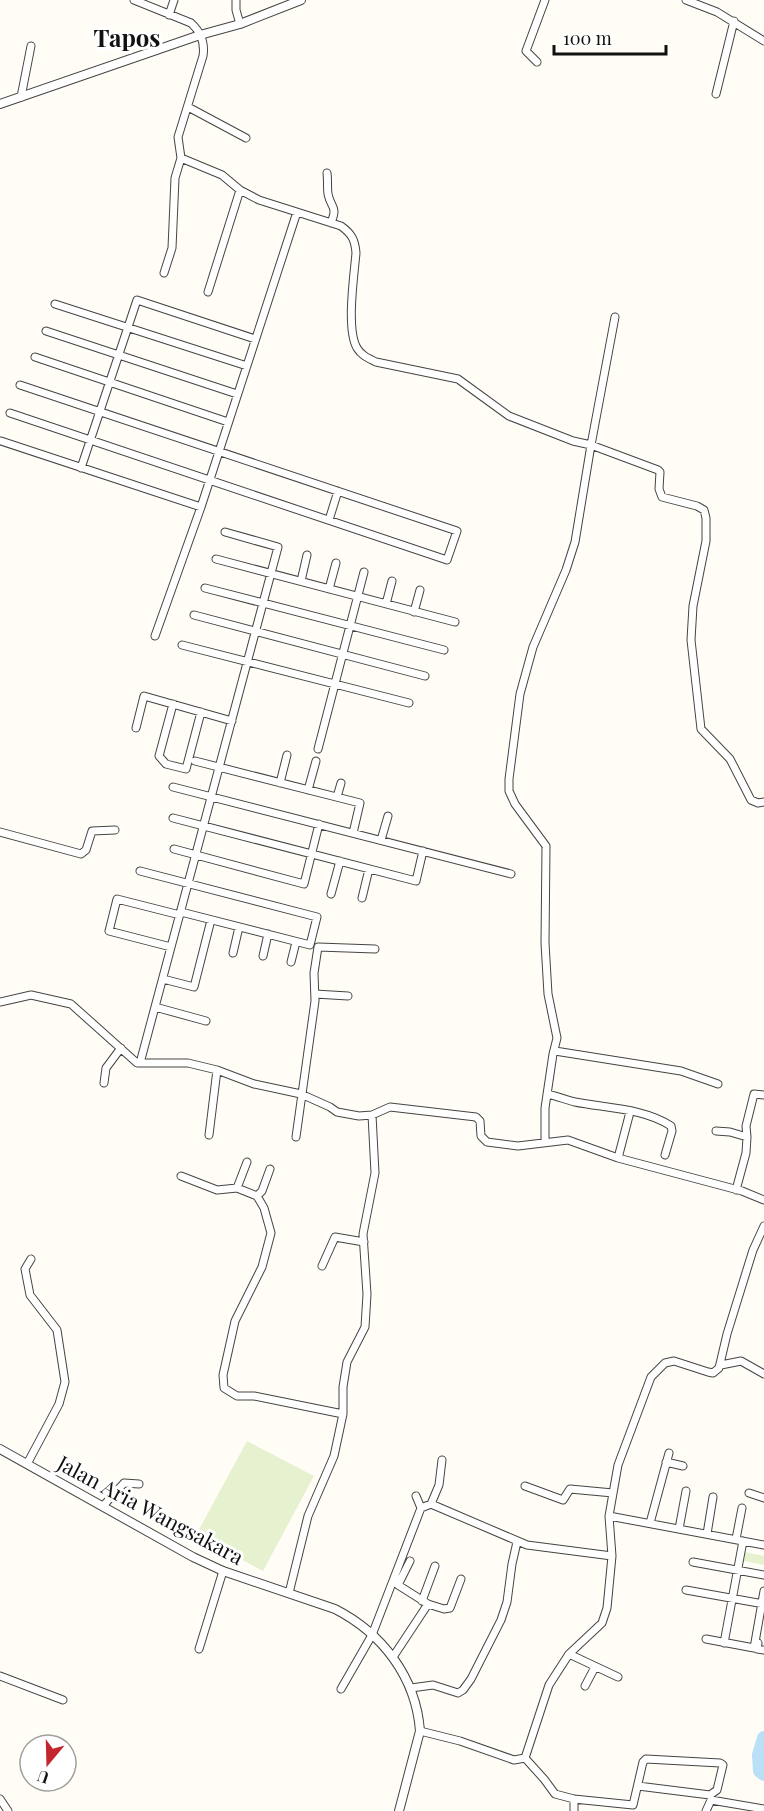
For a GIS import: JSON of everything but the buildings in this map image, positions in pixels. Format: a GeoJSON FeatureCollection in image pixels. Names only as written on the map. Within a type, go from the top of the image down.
{"type":"FeatureCollection","features":[{"type":"Feature","properties":{"kind":"street"},"geometry":{"type":"LineString","coordinates":[[134,0],[191,23],[205,46],[178,137],[181,158],[175,178],[172,248],[164,273]]}},
{"type":"Feature","properties":{"kind":"street"},"geometry":{"type":"LineString","coordinates":[[169,15],[174,0]]}},
{"type":"Feature","properties":{"kind":"street"},"geometry":{"type":"LineString","coordinates":[[236,0],[240,24]]}},
{"type":"Feature","properties":{"kind":"street"},"geometry":{"type":"LineString","coordinates":[[0,104],[200,35],[240,24],[302,0]]}},
{"type":"Feature","properties":{"kind":"street"},"geometry":{"type":"LineString","coordinates":[[537,62],[526,51],[544,0]]}},
{"type":"Feature","properties":{"kind":"street"},"geometry":{"type":"LineString","coordinates":[[686,0],[717,12],[764,41]]}},
{"type":"Feature","properties":{"kind":"street"},"geometry":{"type":"LineString","coordinates":[[716,94],[734,21]]}},
{"type":"Feature","properties":{"kind":"street"},"geometry":{"type":"LineString","coordinates":[[21,97],[31,46]]}},
{"type":"Feature","properties":{"kind":"street"},"geometry":{"type":"LineString","coordinates":[[188,107],[246,138]]}},
{"type":"Feature","properties":{"kind":"street"},"geometry":{"type":"LineString","coordinates":[[181,158],[222,175],[240,190],[259,200],[331,223],[349,232],[355,240],[351,330],[356,347],[364,357],[376,362],[458,379],[509,417],[658,470],[662,497],[702,508],[705,513],[706,541],[693,606],[691,640],[701,729],[730,759],[751,800],[758,803],[764,802]]}},
{"type":"Feature","properties":{"kind":"street"},"geometry":{"type":"LineString","coordinates":[[327,173],[328,196],[335,213],[331,223]]}},
{"type":"Feature","properties":{"kind":"street"},"geometry":{"type":"LineString","coordinates":[[208,292],[240,190]]}},
{"type":"Feature","properties":{"kind":"street"},"geometry":{"type":"LineString","coordinates":[[155,636],[201,507],[297,212]]}},
{"type":"Feature","properties":{"kind":"street"},"geometry":{"type":"LineString","coordinates":[[81,468],[137,300],[255,339]]}},
{"type":"Feature","properties":{"kind":"street"},"geometry":{"type":"LineString","coordinates":[[55,304],[247,366]]}},
{"type":"Feature","properties":{"kind":"street"},"geometry":{"type":"LineString","coordinates":[[544,1142],[545,1108],[557,1038],[548,994],[545,942],[546,846],[515,804],[509,790],[509,779],[520,694],[533,647],[566,570],[575,542],[615,317]]}},
{"type":"Feature","properties":{"kind":"street"},"geometry":{"type":"LineString","coordinates":[[46,331],[237,394]]}},
{"type":"Feature","properties":{"kind":"street"},"geometry":{"type":"LineString","coordinates":[[36,357],[228,422]]}},
{"type":"Feature","properties":{"kind":"street"},"geometry":{"type":"LineString","coordinates":[[10,413],[447,560],[457,531],[20,385]]}},
{"type":"Feature","properties":{"kind":"street"},"geometry":{"type":"LineString","coordinates":[[1,441],[201,507]]}},
{"type":"Feature","properties":{"kind":"street"},"geometry":{"type":"LineString","coordinates":[[329,520],[338,491]]}},
{"type":"Feature","properties":{"kind":"street"},"geometry":{"type":"LineString","coordinates":[[140,1063],[278,547],[225,532]]}},
{"type":"Feature","properties":{"kind":"street"},"geometry":{"type":"LineString","coordinates":[[301,581],[307,555]]}},
{"type":"Feature","properties":{"kind":"street"},"geometry":{"type":"LineString","coordinates":[[216,559],[455,622]]}},
{"type":"Feature","properties":{"kind":"street"},"geometry":{"type":"LineString","coordinates":[[329,589],[336,563]]}},
{"type":"Feature","properties":{"kind":"street"},"geometry":{"type":"LineString","coordinates":[[318,749],[364,572]]}},
{"type":"Feature","properties":{"kind":"street"},"geometry":{"type":"LineString","coordinates":[[386,604],[392,581]]}},
{"type":"Feature","properties":{"kind":"street"},"geometry":{"type":"LineString","coordinates":[[205,588],[444,650]]}},
{"type":"Feature","properties":{"kind":"street"},"geometry":{"type":"LineString","coordinates":[[414,612],[420,590]]}},
{"type":"Feature","properties":{"kind":"street"},"geometry":{"type":"LineString","coordinates":[[194,615],[425,676]]}},
{"type":"Feature","properties":{"kind":"street"},"geometry":{"type":"LineString","coordinates":[[182,645],[409,703]]}},
{"type":"Feature","properties":{"kind":"street"},"geometry":{"type":"LineString","coordinates":[[136,728],[144,696],[232,721]]}},
{"type":"Feature","properties":{"kind":"street"},"geometry":{"type":"LineString","coordinates":[[172,704],[159,756],[166,764],[186,769],[201,712]]}},
{"type":"Feature","properties":{"kind":"street"},"geometry":{"type":"LineString","coordinates":[[280,783],[287,755]]}},
{"type":"Feature","properties":{"kind":"street"},"geometry":{"type":"LineString","coordinates":[[195,761],[360,803],[353,833]]}},
{"type":"Feature","properties":{"kind":"street"},"geometry":{"type":"LineString","coordinates":[[308,790],[316,761]]}},
{"type":"Feature","properties":{"kind":"street"},"geometry":{"type":"LineString","coordinates":[[337,798],[341,783]]}},
{"type":"Feature","properties":{"kind":"street"},"geometry":{"type":"LineString","coordinates":[[173,787],[511,874]]}},
{"type":"Feature","properties":{"kind":"street"},"geometry":{"type":"LineString","coordinates":[[381,840],[388,816]]}},
{"type":"Feature","properties":{"kind":"street"},"geometry":{"type":"LineString","coordinates":[[173,818],[416,881],[423,851]]}},
{"type":"Feature","properties":{"kind":"street"},"geometry":{"type":"LineString","coordinates":[[174,849],[304,884],[319,824]]}},
{"type":"Feature","properties":{"kind":"street"},"geometry":{"type":"LineString","coordinates":[[0,832],[81,854],[86,850],[92,831],[115,830]]}},
{"type":"Feature","properties":{"kind":"street"},"geometry":{"type":"LineString","coordinates":[[331,894],[340,861]]}},
{"type":"Feature","properties":{"kind":"street"},"geometry":{"type":"LineString","coordinates":[[362,898],[369,869]]}},
{"type":"Feature","properties":{"kind":"street"},"geometry":{"type":"LineString","coordinates":[[140,871],[317,917],[310,945],[117,899],[109,931],[171,947]]}},
{"type":"Feature","properties":{"kind":"street"},"geometry":{"type":"LineString","coordinates":[[163,979],[194,987],[211,920]]}},
{"type":"Feature","properties":{"kind":"street"},"geometry":{"type":"LineString","coordinates":[[233,953],[239,927]]}},
{"type":"Feature","properties":{"kind":"street"},"geometry":{"type":"LineString","coordinates":[[263,956],[268,934]]}},
{"type":"Feature","properties":{"kind":"street"},"geometry":{"type":"LineString","coordinates":[[291,962],[296,942]]}},
{"type":"Feature","properties":{"kind":"street"},"geometry":{"type":"LineString","coordinates":[[296,1137],[315,994],[314,973],[318,947],[375,949]]}},
{"type":"Feature","properties":{"kind":"street"},"geometry":{"type":"LineString","coordinates":[[315,994],[348,996]]}},
{"type":"Feature","properties":{"kind":"street"},"geometry":{"type":"LineString","coordinates":[[0,1002],[31,995],[63,1001],[75,1007],[134,1061],[140,1063],[188,1062],[254,1084],[301,1094],[337,1112],[359,1116],[372,1115],[390,1107],[460,1114],[479,1119],[481,1136],[487,1142],[526,1146],[568,1140],[618,1158],[736,1190],[764,1200]]}},
{"type":"Feature","properties":{"kind":"street"},"geometry":{"type":"LineString","coordinates":[[155,1007],[206,1021]]}},
{"type":"Feature","properties":{"kind":"street"},"geometry":{"type":"LineString","coordinates":[[104,1083],[106,1068],[121,1048]]}},
{"type":"Feature","properties":{"kind":"street"},"geometry":{"type":"LineString","coordinates":[[555,1051],[681,1071],[718,1084]]}},
{"type":"Feature","properties":{"kind":"street"},"geometry":{"type":"LineString","coordinates":[[209,1135],[217,1070]]}},
{"type":"Feature","properties":{"kind":"street"},"geometry":{"type":"LineString","coordinates":[[548,1094],[659,1119],[671,1126],[672,1131],[665,1155]]}},
{"type":"Feature","properties":{"kind":"street"},"geometry":{"type":"LineString","coordinates":[[736,1190],[746,1153],[746,1126],[754,1094],[764,1095]]}},
{"type":"Feature","properties":{"kind":"street"},"geometry":{"type":"LineString","coordinates":[[618,1158],[630,1112]]}},
{"type":"Feature","properties":{"kind":"street"},"geometry":{"type":"LineString","coordinates":[[289,1593],[308,1516],[334,1456],[343,1414],[347,1362],[365,1328],[367,1294],[363,1225],[375,1173],[372,1115]]}},
{"type":"Feature","properties":{"kind":"street"},"geometry":{"type":"LineString","coordinates":[[716,1131],[747,1137]]}},
{"type":"Feature","properties":{"kind":"street"},"geometry":{"type":"LineString","coordinates":[[237,1188],[247,1162]]}},
{"type":"Feature","properties":{"kind":"street"},"geometry":{"type":"LineString","coordinates":[[257,1196],[262,1191],[270,1170]]}},
{"type":"Feature","properties":{"kind":"street"},"geometry":{"type":"LineString","coordinates":[[181,1176],[217,1190],[237,1188],[257,1196],[264,1208],[271,1237],[261,1267],[235,1322],[223,1375],[224,1388],[237,1396],[254,1396],[343,1414]]}},
{"type":"Feature","properties":{"kind":"street"},"geometry":{"type":"LineString","coordinates":[[721,1365],[727,1334],[753,1250],[764,1226]]}},
{"type":"Feature","properties":{"kind":"street"},"geometry":{"type":"LineString","coordinates":[[322,1266],[334,1237],[364,1242]]}},
{"type":"Feature","properties":{"kind":"street"},"geometry":{"type":"LineString","coordinates":[[27,1464],[56,1411],[65,1382],[57,1330],[29,1290],[25,1269],[31,1258]]}},
{"type":"Feature","properties":{"kind":"street"},"geometry":{"type":"LineString","coordinates":[[525,1758],[549,1686],[569,1654],[602,1623],[608,1600],[612,1556],[609,1516],[618,1465],[651,1377],[665,1363],[674,1361],[713,1373],[721,1365],[741,1360],[764,1374]]}},
{"type":"Feature","properties":{"kind":"street","name":"Jalan Aria Wangsakara"},"geometry":{"type":"LineString","coordinates":[[0,1449],[223,1571],[348,1616],[372,1635],[393,1657],[411,1688],[417,1705],[420,1731],[399,1811]]}},
{"type":"Feature","properties":{"kind":"street"},"geometry":{"type":"LineString","coordinates":[[650,1523],[669,1453]]}},
{"type":"Feature","properties":{"kind":"street"},"geometry":{"type":"LineString","coordinates":[[421,1508],[431,1504],[439,1485],[442,1460]]}},
{"type":"Feature","properties":{"kind":"street"},"geometry":{"type":"LineString","coordinates":[[666,1462],[683,1466]]}},
{"type":"Feature","properties":{"kind":"street"},"geometry":{"type":"LineString","coordinates":[[104,1506],[124,1483],[139,1484]]}},
{"type":"Feature","properties":{"kind":"street"},"geometry":{"type":"LineString","coordinates":[[525,1486],[562,1500],[570,1489],[613,1493]]}},
{"type":"Feature","properties":{"kind":"street"},"geometry":{"type":"LineString","coordinates":[[679,1529],[686,1491]]}},
{"type":"Feature","properties":{"kind":"street"},"geometry":{"type":"LineString","coordinates":[[749,1493],[764,1497]]}},
{"type":"Feature","properties":{"kind":"street"},"geometry":{"type":"LineString","coordinates":[[340,1689],[372,1635],[421,1508],[416,1496]]}},
{"type":"Feature","properties":{"kind":"street"},"geometry":{"type":"LineString","coordinates":[[707,1534],[714,1497]]}},
{"type":"Feature","properties":{"kind":"street"},"geometry":{"type":"LineString","coordinates":[[431,1504],[517,1542],[565,1551],[612,1556]]}},
{"type":"Feature","properties":{"kind":"street"},"geometry":{"type":"LineString","coordinates":[[724,1642],[738,1570],[742,1508]]}},
{"type":"Feature","properties":{"kind":"street"},"geometry":{"type":"LineString","coordinates":[[609,1516],[764,1545]]}},
{"type":"Feature","properties":{"kind":"street"},"geometry":{"type":"LineString","coordinates":[[411,1688],[434,1685],[458,1693],[469,1682],[501,1620],[507,1602],[517,1542]]}},
{"type":"Feature","properties":{"kind":"street"},"geometry":{"type":"LineString","coordinates":[[410,1561],[398,1585],[425,1603],[444,1610],[450,1608],[461,1579]]}},
{"type":"Feature","properties":{"kind":"street"},"geometry":{"type":"LineString","coordinates":[[693,1562],[764,1575]]}},
{"type":"Feature","properties":{"kind":"street"},"geometry":{"type":"LineString","coordinates":[[393,1657],[425,1603],[435,1566]]}},
{"type":"Feature","properties":{"kind":"street"},"geometry":{"type":"LineString","coordinates":[[199,1649],[223,1571]]}},
{"type":"Feature","properties":{"kind":"street"},"geometry":{"type":"LineString","coordinates":[[686,1590],[763,1606]]}},
{"type":"Feature","properties":{"kind":"street"},"geometry":{"type":"LineString","coordinates":[[764,1592],[757,1648],[764,1650]]}},
{"type":"Feature","properties":{"kind":"street"},"geometry":{"type":"LineString","coordinates":[[706,1639],[754,1648],[763,1606]]}},
{"type":"Feature","properties":{"kind":"street"},"geometry":{"type":"LineString","coordinates":[[569,1654],[618,1677]]}},
{"type":"Feature","properties":{"kind":"street"},"geometry":{"type":"LineString","coordinates":[[585,1686],[595,1667]]}},
{"type":"Feature","properties":{"kind":"street"},"geometry":{"type":"LineString","coordinates":[[0,1676],[63,1700]]}},
{"type":"Feature","properties":{"kind":"street"},"geometry":{"type":"LineString","coordinates":[[420,1731],[460,1741],[514,1760],[525,1758]]}},
{"type":"Feature","properties":{"kind":"street"},"geometry":{"type":"LineString","coordinates":[[525,1758],[553,1793],[574,1799],[632,1808],[643,1762],[646,1759],[720,1762],[723,1768],[717,1790],[711,1797],[706,1811]]}},
{"type":"Feature","properties":{"kind":"street"},"geometry":{"type":"LineString","coordinates":[[638,1786],[711,1797],[764,1809]]}},
{"type":"Feature","properties":{"kind":"street"},"geometry":{"type":"LineString","coordinates":[[0,1799],[8,1811]]}},
{"type":"Feature","properties":{"kind":"street"},"geometry":{"type":"LineString","coordinates":[[574,1799],[574,1811]]}},
{"type":"Feature","properties":{"kind":"street"},"geometry":{"type":"LineString","coordinates":[[604,1811],[605,1802]]}},
{"type":"Feature","properties":{"kind":"green space"},"geometry":{"type":"Polygon","coordinates":[[[247,1441],[314,1476],[263,1571],[196,1535],[247,1441]]]}},
{"type":"Feature","properties":{"kind":"green space"},"geometry":{"type":"Polygon","coordinates":[[[745,1552],[764,1556],[764,1565],[744,1561],[745,1552]]]}},
{"type":"Feature","properties":{"kind":"waterway"},"geometry":{"type":"LineString","coordinates":[[764,1738],[759,1755],[760,1771],[764,1774]]}},
{"type":"Feature","properties":{"kind":"district","name":"Tapos"},"geometry":{"type":"Point","coordinates":[127,37]}}]}
